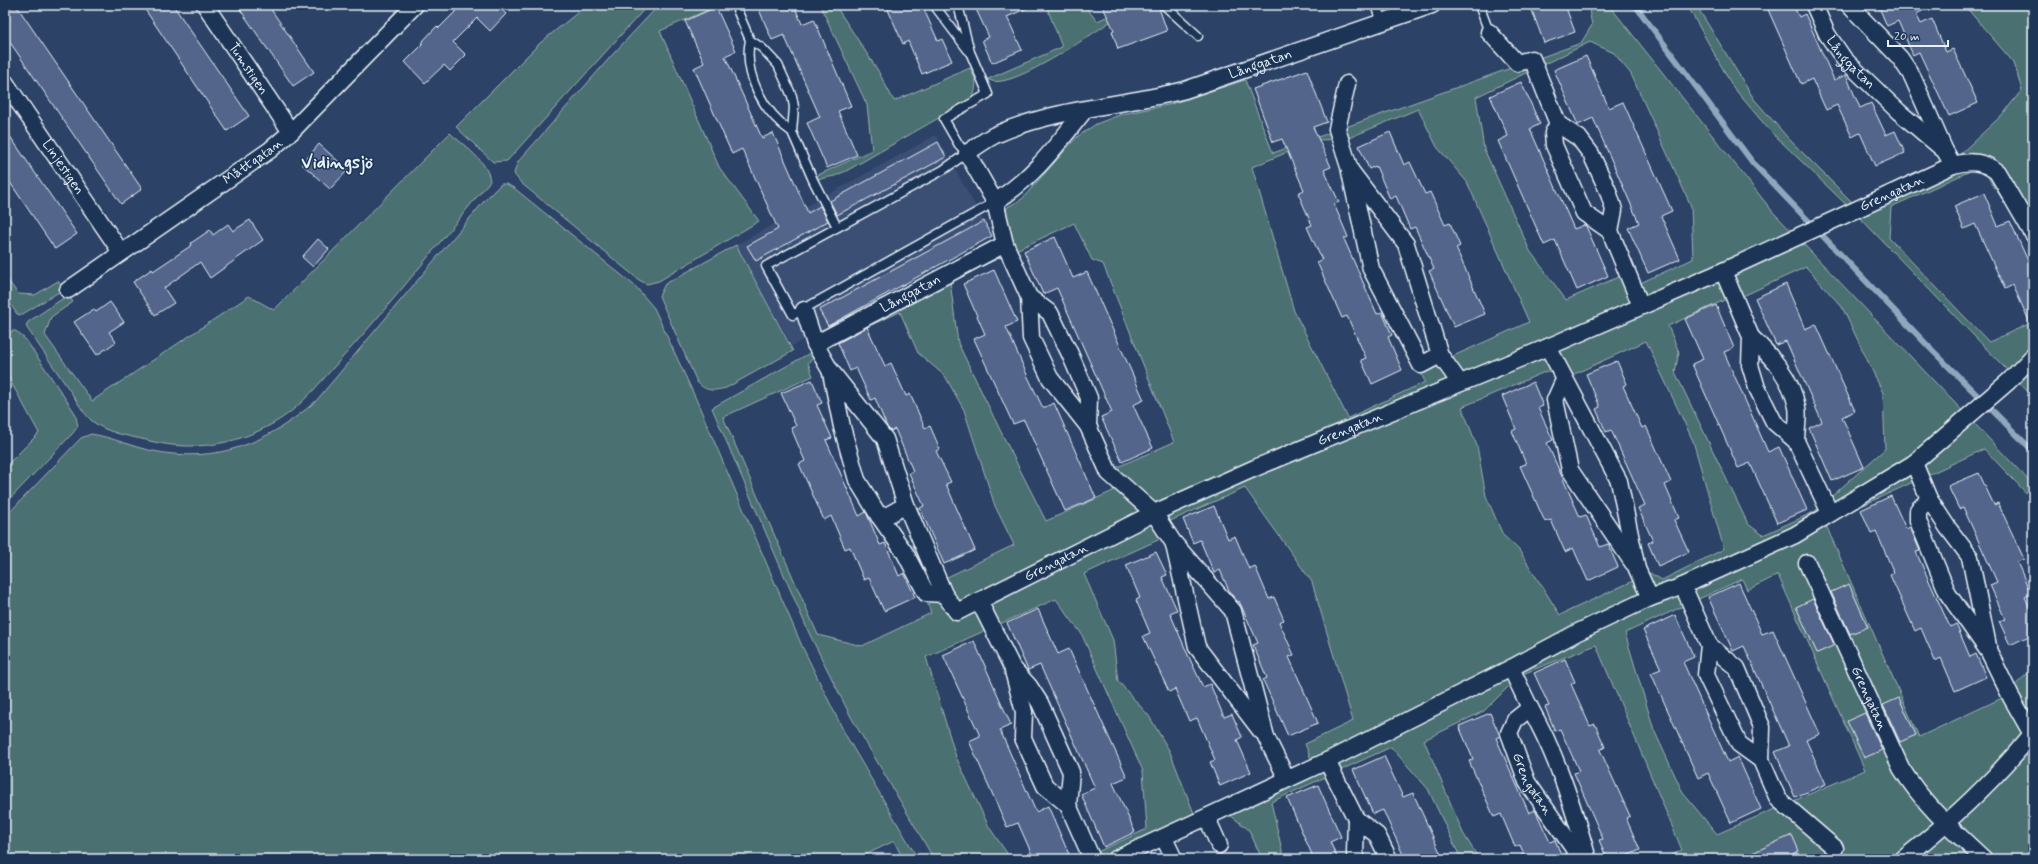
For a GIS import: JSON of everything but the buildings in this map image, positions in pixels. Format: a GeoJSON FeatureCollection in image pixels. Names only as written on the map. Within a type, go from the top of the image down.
{"type":"FeatureCollection","features":[{"type":"Feature","properties":{"kind":"street","name":"Tumstigen"},"geometry":{"type":"LineString","coordinates":[[205,5],[291,132]]}},
{"type":"Feature","properties":{"kind":"street","name":"Måttgatan"},"geometry":{"type":"LineString","coordinates":[[68,290],[270,150],[291,132],[415,5]]}},
{"type":"Feature","properties":{"kind":"street","name":"Långgatan"},"geometry":{"type":"LineString","coordinates":[[967,153],[994,136],[1034,121],[1084,110],[1152,98],[1185,90],[1432,5]]}},
{"type":"Feature","properties":{"kind":"street","name":"Långgatan"},"geometry":{"type":"LineString","coordinates":[[1814,5],[1827,34],[1844,59],[1899,112],[1945,151]]}},
{"type":"Feature","properties":{"kind":"street","name":"Långgatan"},"geometry":{"type":"LineString","coordinates":[[1849,5],[1900,58],[1912,76],[1945,151],[1953,165]]}},
{"type":"Feature","properties":{"kind":"street"},"geometry":{"type":"LineString","coordinates":[[1489,32],[1517,63],[1532,59],[1558,124],[1579,138],[1591,154],[1608,191],[1614,210],[1610,231]]}},
{"type":"Feature","properties":{"kind":"street","name":"Linjestigen"},"geometry":{"type":"LineString","coordinates":[[5,82],[121,252]]}},
{"type":"Feature","properties":{"kind":"street"},"geometry":{"type":"LineString","coordinates":[[1347,84],[1337,129],[1350,170],[1371,269],[1421,365],[1440,355]]}},
{"type":"Feature","properties":{"kind":"street"},"geometry":{"type":"LineString","coordinates":[[1899,112],[1915,106],[1919,103],[1922,96]]}},
{"type":"Feature","properties":{"kind":"street"},"geometry":{"type":"LineString","coordinates":[[995,202],[1013,190],[1039,167],[1084,110]]}},
{"type":"Feature","properties":{"kind":"street"},"geometry":{"type":"LineString","coordinates":[[1558,124],[1553,133],[1554,145],[1584,213],[1610,231],[1641,306]]}},
{"type":"Feature","properties":{"kind":"street"},"geometry":{"type":"LineString","coordinates":[[967,153],[995,202],[1006,244],[1029,297],[1031,338],[1050,378],[1088,426],[1109,473],[1154,513],[1173,542],[1232,611],[1266,737]]}},
{"type":"Feature","properties":{"kind":"street","name":"Grengatan"},"geometry":{"type":"LineString","coordinates":[[944,594],[957,612],[1154,513],[1256,468],[1548,347],[1723,271],[1953,165],[1962,163],[1981,163],[1989,166],[1997,172],[2033,234]]}},
{"type":"Feature","properties":{"kind":"street"},"geometry":{"type":"LineString","coordinates":[[1350,170],[1406,244],[1440,355],[1460,383]]}},
{"type":"Feature","properties":{"kind":"street","name":"Långgatan"},"geometry":{"type":"LineString","coordinates":[[815,344],[1006,244]]}},
{"type":"Feature","properties":{"kind":"street"},"geometry":{"type":"LineString","coordinates":[[1723,271],[1751,337],[1775,360],[1789,383],[1797,408],[1796,441]]}},
{"type":"Feature","properties":{"kind":"street"},"geometry":{"type":"LineString","coordinates":[[1029,297],[1050,313],[1081,380],[1089,398],[1088,426]]}},
{"type":"Feature","properties":{"kind":"street"},"geometry":{"type":"LineString","coordinates":[[804,310],[815,344],[830,370],[885,438],[906,504],[944,594],[926,593],[905,553],[879,516],[857,480],[842,427],[830,370]]}},
{"type":"Feature","properties":{"kind":"street"},"geometry":{"type":"LineString","coordinates":[[1751,337],[1750,365],[1758,388],[1774,422],[1796,441],[1830,513]]}},
{"type":"Feature","properties":{"kind":"street"},"geometry":{"type":"LineString","coordinates":[[1548,347],[1564,380],[1608,457],[1619,481],[1637,570]]}},
{"type":"Feature","properties":{"kind":"street"},"geometry":{"type":"LineString","coordinates":[[1116,859],[1327,761],[1511,668],[1578,632],[1650,598],[1683,586],[1795,535],[1914,463],[2009,381],[2033,356]]}},
{"type":"Feature","properties":{"kind":"street"},"geometry":{"type":"LineString","coordinates":[[1059,388],[1069,388],[1081,380]]}},
{"type":"Feature","properties":{"kind":"street"},"geometry":{"type":"LineString","coordinates":[[1564,380],[1555,400],[1570,470],[1637,570],[1650,598]]}},
{"type":"Feature","properties":{"kind":"street"},"geometry":{"type":"LineString","coordinates":[[1914,463],[1929,499],[1948,528],[1970,557],[1989,652]]}},
{"type":"Feature","properties":{"kind":"street"},"geometry":{"type":"LineString","coordinates":[[1903,859],[1947,824],[1980,794],[2032,734],[2011,697],[1989,652],[1948,594],[1937,571],[1918,521],[1918,510],[1929,499]]}},
{"type":"Feature","properties":{"kind":"street"},"geometry":{"type":"LineString","coordinates":[[879,516],[888,515],[906,504]]}},
{"type":"Feature","properties":{"kind":"street"},"geometry":{"type":"LineString","coordinates":[[1173,542],[1197,647],[1266,737],[1287,779]]}},
{"type":"Feature","properties":{"kind":"street","name":"Grengatan"},"geometry":{"type":"LineString","coordinates":[[1808,563],[1901,768],[1927,805],[1984,859]]}},
{"type":"Feature","properties":{"kind":"street"},"geometry":{"type":"LineString","coordinates":[[1183,586],[1189,578],[1195,575],[1202,576]]}},
{"type":"Feature","properties":{"kind":"street"},"geometry":{"type":"LineString","coordinates":[[1683,586],[1709,645],[1737,668],[1762,727],[1761,760],[1778,799],[1834,848]]}},
{"type":"Feature","properties":{"kind":"street"},"geometry":{"type":"LineString","coordinates":[[979,601],[1012,667],[1024,712],[1022,738],[1045,786],[1068,805],[1092,859]]}},
{"type":"Feature","properties":{"kind":"street"},"geometry":{"type":"LineString","coordinates":[[1709,645],[1706,675],[1739,744],[1761,760]]}},
{"type":"Feature","properties":{"kind":"street"},"geometry":{"type":"LineString","coordinates":[[1012,667],[1029,686],[1044,711],[1071,772],[1068,805]]}},
{"type":"Feature","properties":{"kind":"street","name":"Grengatan"},"geometry":{"type":"LineString","coordinates":[[1511,668],[1551,750],[1571,801],[1588,859]]}},
{"type":"Feature","properties":{"kind":"street","name":"Grengatan"},"geometry":{"type":"LineString","coordinates":[[1530,708],[1515,720],[1510,732],[1527,782],[1581,859]]}},
{"type":"Feature","properties":{"kind":"street"},"geometry":{"type":"LineString","coordinates":[[1024,712],[1034,710],[1044,711]]}},
{"type":"Feature","properties":{"kind":"street"},"geometry":{"type":"LineString","coordinates":[[1327,761],[1356,819],[1377,835],[1389,859]]}},
{"type":"Feature","properties":{"kind":"street"},"geometry":{"type":"LineString","coordinates":[[1207,818],[1219,845]]}},
{"type":"Feature","properties":{"kind":"street"},"geometry":{"type":"LineString","coordinates":[[1356,819],[1355,854],[1358,859]]}},
{"type":"Feature","properties":{"kind":"street"},"geometry":{"type":"LineString","coordinates":[[1164,838],[1173,858]]}},
{"type":"Feature","properties":{"kind":"lane"},"geometry":{"type":"LineString","coordinates":[[736,5],[750,40],[748,60],[750,73],[774,118],[792,132]]}},
{"type":"Feature","properties":{"kind":"lane"},"geometry":{"type":"LineString","coordinates":[[934,5],[970,52]]}},
{"type":"Feature","properties":{"kind":"lane"},"geometry":{"type":"LineString","coordinates":[[958,5],[970,52],[988,94],[944,119],[959,145],[967,153],[943,170],[766,266],[794,315],[995,202]]}},
{"type":"Feature","properties":{"kind":"lane"},"geometry":{"type":"LineString","coordinates":[[1164,5],[1198,36]]}},
{"type":"Feature","properties":{"kind":"lane"},"geometry":{"type":"LineString","coordinates":[[1376,5],[1382,22]]}},
{"type":"Feature","properties":{"kind":"lane"},"geometry":{"type":"LineString","coordinates":[[1479,5],[1489,32]]}},
{"type":"Feature","properties":{"kind":"lane"},"geometry":{"type":"LineString","coordinates":[[750,40],[772,57],[778,65],[789,90],[794,107],[792,132],[813,180],[837,227]]}},
{"type":"Feature","properties":{"kind":"shaded area"},"geometry":{"type":"Polygon","coordinates":[[[936,135],[992,236],[792,346],[736,245],[936,135]]]}},
{"type":"Feature","properties":{"kind":"green space"},"geometry":{"type":"Polygon","coordinates":[[[587,5],[648,5],[507,161],[493,162],[456,127],[540,43],[587,5]]]}},
{"type":"Feature","properties":{"kind":"green space"},"geometry":{"type":"Polygon","coordinates":[[[659,5],[719,5],[660,31],[719,167],[759,221],[659,281],[647,284],[639,280],[521,183],[514,174],[517,163],[614,53],[659,5]]]}},
{"type":"Feature","properties":{"kind":"green space"},"geometry":{"type":"Polygon","coordinates":[[[820,5],[835,5],[877,69],[894,101],[970,68],[976,84],[973,96],[970,100],[848,170],[835,176],[819,179],[816,176],[872,150],[867,105],[820,5]]]}},
{"type":"Feature","properties":{"kind":"green space"},"geometry":{"type":"Polygon","coordinates":[[[1046,5],[1084,5],[1097,21],[1115,13],[1117,17],[1073,47],[1032,70],[1013,78],[998,81],[988,79],[1062,47],[1046,5]]]}},
{"type":"Feature","properties":{"kind":"green space"},"geometry":{"type":"Polygon","coordinates":[[[1588,5],[1609,5],[1773,212],[2033,485],[2033,500],[1984,449],[1825,523],[1919,737],[2002,698],[2033,668],[2033,859],[1663,859],[1682,850],[1596,645],[1520,675],[1484,711],[1424,740],[1463,833],[1479,859],[1461,859],[1428,789],[1391,747],[1271,802],[1284,859],[1262,859],[1249,830],[1230,815],[1194,819],[1108,859],[1082,859],[1147,829],[1143,771],[1081,633],[1056,599],[926,657],[956,757],[989,827],[1011,859],[934,859],[851,717],[809,633],[712,408],[842,335],[1012,245],[1006,208],[1022,199],[1077,137],[1096,124],[1122,114],[1168,105],[1245,80],[1273,153],[1581,43],[1592,25],[1588,5]],[[1590,42],[1476,97],[1484,149],[1530,251],[1566,300],[1632,271],[1638,284],[1693,259],[1691,206],[1631,74],[1614,53],[1590,42]],[[1418,109],[1346,139],[1317,140],[1252,167],[1294,311],[1348,418],[1425,382],[1420,371],[1529,322],[1467,182],[1437,147],[1418,109]],[[1074,223],[950,281],[958,343],[1046,521],[1113,491],[1115,468],[1174,442],[1103,264],[1092,260],[1074,223]],[[1806,267],[1743,296],[1729,298],[1668,326],[1679,352],[1675,372],[1748,524],[1763,535],[1814,512],[1885,449],[1883,393],[1842,307],[1806,267]],[[900,312],[829,344],[808,363],[813,376],[723,417],[818,635],[862,646],[931,613],[927,602],[943,579],[1014,545],[995,506],[964,410],[945,376],[918,353],[900,312]],[[1646,341],[1570,376],[1547,371],[1462,407],[1477,446],[1486,496],[1503,535],[1519,550],[1560,615],[1650,573],[1662,580],[1724,549],[1693,441],[1646,341]],[[1245,488],[1168,522],[1158,540],[1084,574],[1113,640],[1118,681],[1149,716],[1170,752],[1195,816],[1311,759],[1305,744],[1353,721],[1312,582],[1245,488]],[[1778,575],[1747,590],[1742,579],[1625,633],[1654,730],[1683,793],[1717,834],[1865,770],[1778,575]]]}},
{"type":"Feature","properties":{"kind":"green space"},"geometry":{"type":"Polygon","coordinates":[[[1687,5],[1696,5],[1754,99],[1788,138],[1856,206],[1957,157],[2001,116],[2022,90],[2014,63],[1964,5],[2033,5],[2033,245],[1985,173],[1977,168],[1891,207],[1889,238],[1989,342],[2033,322],[2033,397],[1862,220],[1770,131],[1733,87],[1687,5]]]}},
{"type":"Feature","properties":{"kind":"green space"},"geometry":{"type":"Polygon","coordinates":[[[450,133],[480,160],[485,167],[490,181],[380,315],[310,394],[284,417],[259,431],[228,442],[212,445],[179,446],[162,444],[104,428],[92,421],[86,414],[27,328],[26,325],[28,322],[68,295],[73,302],[51,317],[45,335],[92,401],[249,296],[274,310],[450,133]]]}},
{"type":"Feature","properties":{"kind":"green space"},"geometry":{"type":"Polygon","coordinates":[[[501,184],[506,184],[514,188],[635,286],[654,308],[696,399],[802,646],[845,734],[918,859],[903,859],[894,841],[857,859],[5,859],[5,517],[81,438],[91,434],[107,437],[153,451],[199,455],[240,447],[260,439],[298,416],[316,401],[485,200],[501,184]]]}},
{"type":"Feature","properties":{"kind":"green space"},"geometry":{"type":"Polygon","coordinates":[[[736,245],[793,351],[726,388],[710,390],[704,388],[697,382],[659,296],[665,284],[736,245]]]}},
{"type":"Feature","properties":{"kind":"green space"},"geometry":{"type":"Polygon","coordinates":[[[5,276],[18,294],[35,295],[58,281],[64,289],[21,315],[17,314],[5,296],[5,276]]]}},
{"type":"Feature","properties":{"kind":"green space"},"geometry":{"type":"Polygon","coordinates":[[[12,331],[16,331],[26,340],[75,413],[78,426],[5,504],[5,467],[39,433],[5,371],[5,336],[12,331]]]}},
{"type":"Feature","properties":{"kind":"waterway"},"geometry":{"type":"LineString","coordinates":[[1635,5],[1753,163],[1930,348],[2033,451]]}},
{"type":"Feature","properties":{"kind":"district","name":"Vidingsjö"},"geometry":{"type":"Point","coordinates":[337,163]}}]}
